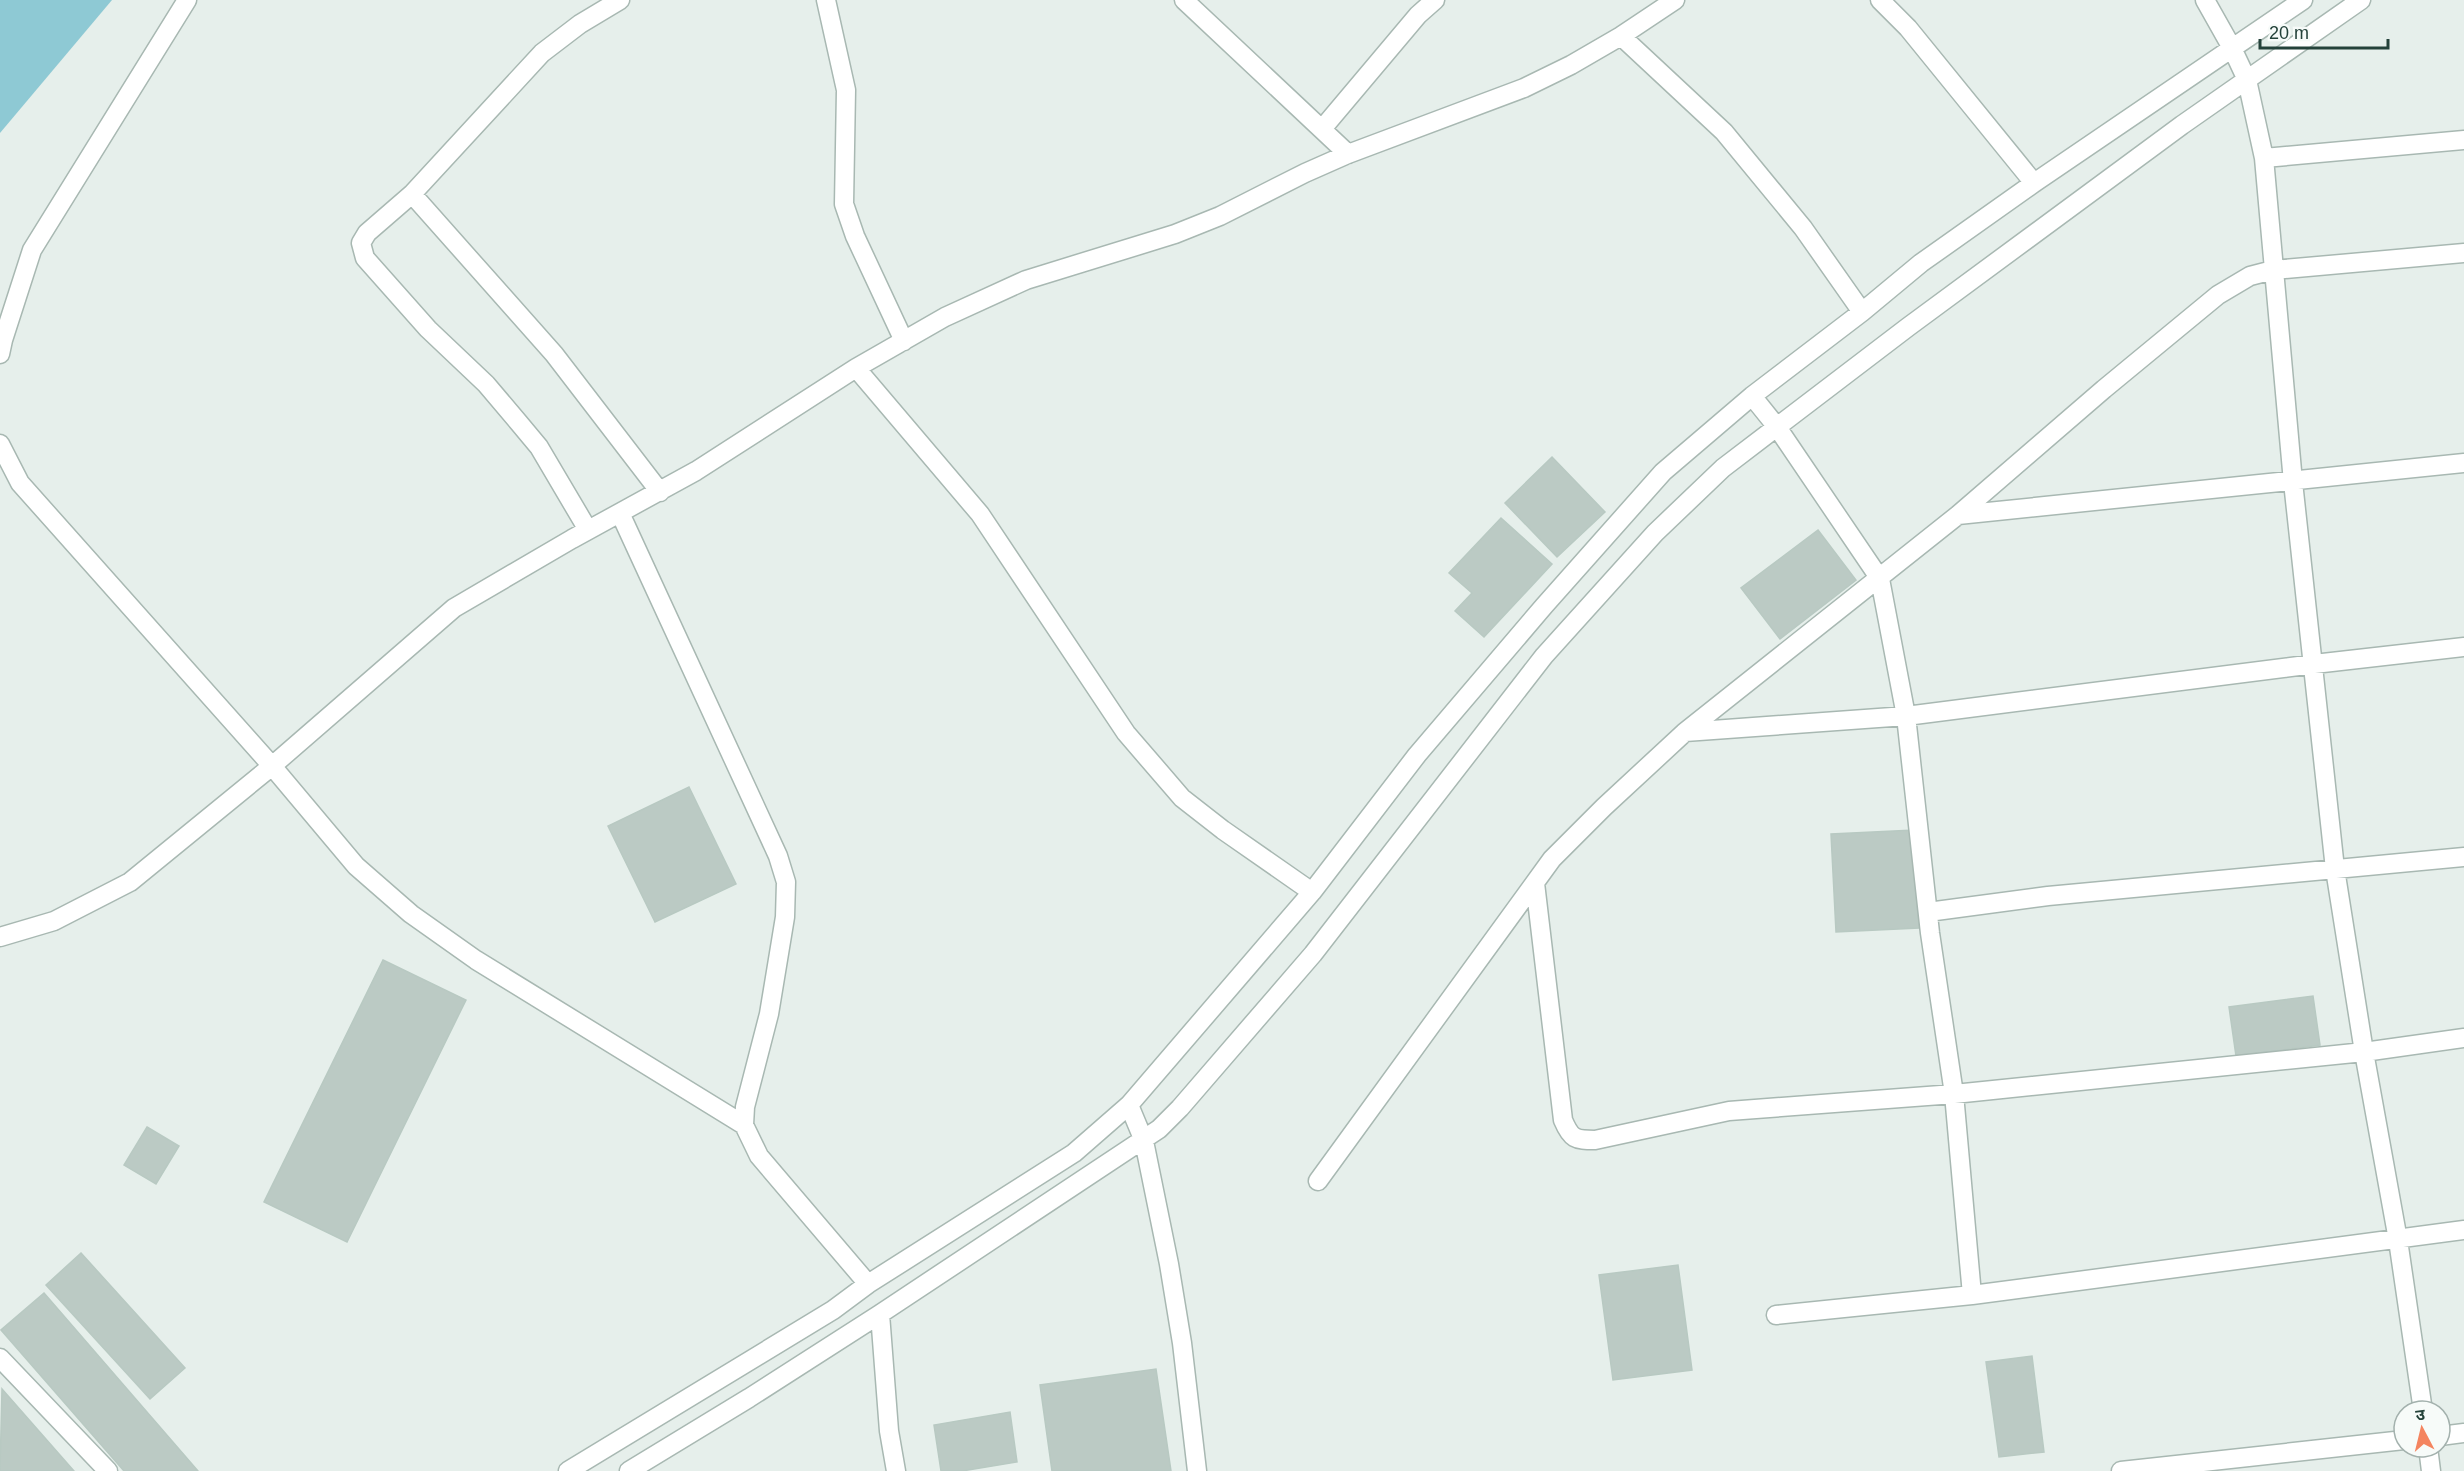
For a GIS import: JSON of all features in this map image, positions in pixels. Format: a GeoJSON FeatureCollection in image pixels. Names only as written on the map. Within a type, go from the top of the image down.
{"type":"FeatureCollection","features":[{"type":"Feature","properties":{"kind":"street"},"geometry":{"type":"LineString","coordinates":[[0,354],[32,250],[187,0]]}},
{"type":"Feature","properties":{"kind":"street"},"geometry":{"type":"LineString","coordinates":[[588,530],[545,457],[526,431],[486,384],[428,329],[365,258],[361,243],[367,234],[412,194],[542,53],[571,31],[620,0]]}},
{"type":"Feature","properties":{"kind":"street"},"geometry":{"type":"LineString","coordinates":[[826,0],[846,90],[844,204],[855,236],[904,341]]}},
{"type":"Feature","properties":{"kind":"street"},"geometry":{"type":"LineString","coordinates":[[1184,0],[1348,154]]}},
{"type":"Feature","properties":{"kind":"street"},"geometry":{"type":"LineString","coordinates":[[1322,129],[1418,15],[1435,0]]}},
{"type":"Feature","properties":{"kind":"street"},"geometry":{"type":"LineString","coordinates":[[0,937],[54,921],[130,882],[272,766],[454,608],[588,530],[696,471],[856,368],[945,317],[1026,280],[1174,234],[1220,216],[1348,154],[1524,88],[1571,65],[1675,0]]}},
{"type":"Feature","properties":{"kind":"street"},"geometry":{"type":"LineString","coordinates":[[1880,0],[1908,28],[2034,183]]}},
{"type":"Feature","properties":{"kind":"street"},"geometry":{"type":"LineString","coordinates":[[2205,0],[2247,80],[2264,158],[2293,482],[2335,869],[2364,1052],[2398,1240],[2420,1399]]}},
{"type":"Feature","properties":{"kind":"street"},"geometry":{"type":"LineString","coordinates":[[568,1471],[807,1326],[868,1284],[1074,1153],[1129,1105],[1312,892],[1417,755],[1663,472],[1752,396],[1862,312],[1921,263],[2034,183],[2303,0]]}},
{"type":"Feature","properties":{"kind":"street"},"geometry":{"type":"LineString","coordinates":[[629,1471],[654,1464],[750,1398],[1144,1141],[1180,1108],[1313,954],[1544,656],[1587,606],[1655,533],[1723,468],[1927,313],[2361,0]]}},
{"type":"Feature","properties":{"kind":"street"},"geometry":{"type":"LineString","coordinates":[[1620,36],[1724,132],[1803,228],[1862,312]]}},
{"type":"Feature","properties":{"kind":"street"},"geometry":{"type":"LineString","coordinates":[[2264,158],[2464,140]]}},
{"type":"Feature","properties":{"kind":"street"},"geometry":{"type":"LineString","coordinates":[[412,194],[554,354],[660,492]]}},
{"type":"Feature","properties":{"kind":"street"},"geometry":{"type":"LineString","coordinates":[[1318,1181],[1552,859],[1604,807],[1685,732],[1880,579],[2218,295],[2250,276],[2273,270],[2464,253]]}},
{"type":"Feature","properties":{"kind":"street"},"geometry":{"type":"LineString","coordinates":[[856,368],[980,514],[1126,733],[1182,798],[1214,824],[1312,892]]}},
{"type":"Feature","properties":{"kind":"street"},"geometry":{"type":"LineString","coordinates":[[1752,396],[1777,427],[1880,579],[1906,716],[1928,912],[1954,1094],[1972,1295]]}},
{"type":"Feature","properties":{"kind":"street"},"geometry":{"type":"LineString","coordinates":[[0,444],[20,483],[272,766],[356,866],[411,914],[476,960],[744,1125]]}},
{"type":"Feature","properties":{"kind":"street"},"geometry":{"type":"LineString","coordinates":[[1958,514],[2464,463]]}},
{"type":"Feature","properties":{"kind":"street"},"geometry":{"type":"LineString","coordinates":[[620,513],[778,856],[786,882],[784,917],[769,1014],[745,1107],[744,1125],[759,1156],[868,1284]]}},
{"type":"Feature","properties":{"kind":"street"},"geometry":{"type":"LineString","coordinates":[[1685,732],[1906,716],[2464,647]]}},
{"type":"Feature","properties":{"kind":"street"},"geometry":{"type":"LineString","coordinates":[[1928,912],[2048,896],[2464,857]]}},
{"type":"Feature","properties":{"kind":"street"},"geometry":{"type":"LineString","coordinates":[[1535,883],[1563,1120],[1568,1133],[1579,1140],[1596,1140],[1729,1111],[1954,1094],[2364,1052],[2464,1038]]}},
{"type":"Feature","properties":{"kind":"street"},"geometry":{"type":"LineString","coordinates":[[1129,1105],[1144,1141],[1177,1307],[1197,1471]]}},
{"type":"Feature","properties":{"kind":"street"},"geometry":{"type":"LineString","coordinates":[[1776,1315],[1972,1295],[2464,1230]]}},
{"type":"Feature","properties":{"kind":"street"},"geometry":{"type":"LineString","coordinates":[[880,1314],[889,1431],[896,1471]]}},
{"type":"Feature","properties":{"kind":"street"},"geometry":{"type":"LineString","coordinates":[[0,1358],[108,1471]]}},
{"type":"Feature","properties":{"kind":"street"},"geometry":{"type":"LineString","coordinates":[[2121,1471],[2230,1465],[2392,1442]]}},
{"type":"Feature","properties":{"kind":"water"},"geometry":{"type":"Polygon","coordinates":[[[0,0],[112,0],[0,133],[0,0]]]}},
{"type":"Feature","properties":{"kind":"building"},"geometry":{"type":"Polygon","coordinates":[[[1552,457],[1605,512],[1557,557],[1505,503],[1552,457]]]}},
{"type":"Feature","properties":{"kind":"building"},"geometry":{"type":"Polygon","coordinates":[[[1501,518],[1552,564],[1484,637],[1455,611],[1472,593],[1449,573],[1501,518]]]}},
{"type":"Feature","properties":{"kind":"building"},"geometry":{"type":"Polygon","coordinates":[[[1818,530],[1856,580],[1780,639],[1741,588],[1818,530]]]}},
{"type":"Feature","properties":{"kind":"building"},"geometry":{"type":"Polygon","coordinates":[[[689,787],[736,884],[655,922],[608,826],[689,787]]]}},
{"type":"Feature","properties":{"kind":"building"},"geometry":{"type":"Polygon","coordinates":[[[1914,830],[1919,928],[1836,932],[1831,834],[1914,830]]]}},
{"type":"Feature","properties":{"kind":"building"},"geometry":{"type":"Polygon","coordinates":[[[383,960],[466,1000],[347,1242],[264,1202],[383,960]]]}},
{"type":"Feature","properties":{"kind":"building"},"geometry":{"type":"Polygon","coordinates":[[[2313,996],[2320,1045],[2236,1056],[2229,1007],[2313,996]]]}},
{"type":"Feature","properties":{"kind":"building"},"geometry":{"type":"Polygon","coordinates":[[[147,1127],[179,1146],[156,1184],[124,1165],[147,1127]]]}},
{"type":"Feature","properties":{"kind":"building"},"geometry":{"type":"Polygon","coordinates":[[[81,1253],[185,1368],[150,1399],[46,1285],[81,1253]]]}},
{"type":"Feature","properties":{"kind":"building"},"geometry":{"type":"Polygon","coordinates":[[[1678,1265],[1692,1370],[1613,1380],[1599,1275],[1678,1265]]]}},
{"type":"Feature","properties":{"kind":"building"},"geometry":{"type":"Polygon","coordinates":[[[44,1293],[198,1471],[124,1471],[1,1330],[44,1293]]]}},
{"type":"Feature","properties":{"kind":"building"},"geometry":{"type":"Polygon","coordinates":[[[2032,1356],[2044,1452],[1999,1457],[1986,1362],[2032,1356]]]}},
{"type":"Feature","properties":{"kind":"building"},"geometry":{"type":"Polygon","coordinates":[[[1156,1369],[1171,1471],[1052,1471],[1040,1385],[1156,1369]]]}},
{"type":"Feature","properties":{"kind":"building"},"geometry":{"type":"Polygon","coordinates":[[[2,1389],[74,1471],[0,1471],[2,1389]]]}},
{"type":"Feature","properties":{"kind":"building"},"geometry":{"type":"Polygon","coordinates":[[[1010,1412],[1017,1462],[962,1471],[941,1471],[934,1425],[1010,1412]]]}}]}
